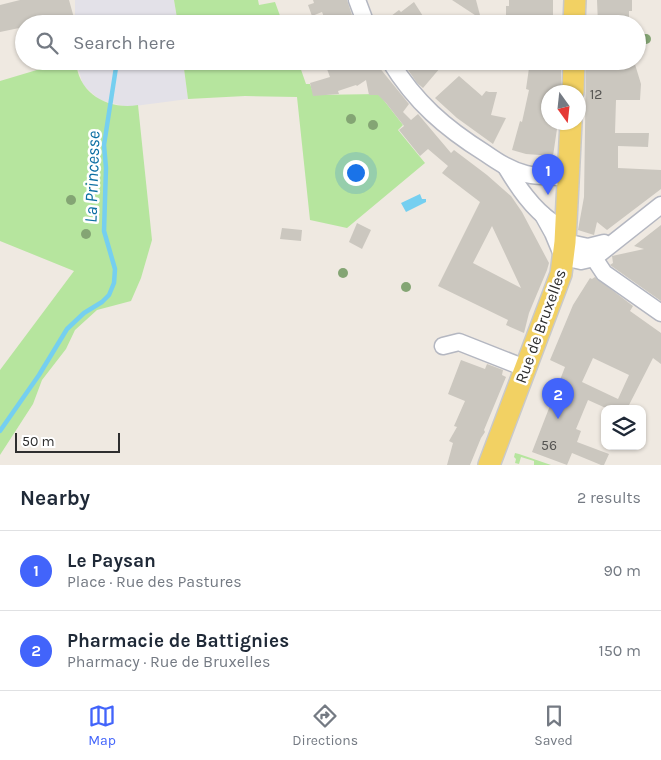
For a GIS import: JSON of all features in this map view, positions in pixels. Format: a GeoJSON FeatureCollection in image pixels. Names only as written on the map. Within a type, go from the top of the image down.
{"type":"FeatureCollection","features":[{"type":"Feature","properties":{"kind":"main road"},"geometry":{"type":"LineString","coordinates":[[573,85],[574,70]]}},
{"type":"Feature","properties":{"kind":"main road","name":"Rue de Bruxelles"},"geometry":{"type":"LineString","coordinates":[[489,465],[561,274],[571,130]]}},
{"type":"Feature","properties":{"kind":"street"},"geometry":{"type":"LineString","coordinates":[[357,0],[363,15]]}},
{"type":"Feature","properties":{"kind":"street"},"geometry":{"type":"LineString","coordinates":[[396,70],[408,90],[428,112],[464,141],[506,167],[526,174],[568,178]]}},
{"type":"Feature","properties":{"kind":"street"},"geometry":{"type":"LineString","coordinates":[[506,167],[517,184],[543,215],[553,233],[581,261],[616,240],[661,205]]}},
{"type":"Feature","properties":{"kind":"street"},"geometry":{"type":"LineString","coordinates":[[543,215],[556,225],[564,243]]}},
{"type":"Feature","properties":{"kind":"street"},"geometry":{"type":"LineString","coordinates":[[594,252],[604,273],[661,313]]}},
{"type":"Feature","properties":{"kind":"street"},"geometry":{"type":"LineString","coordinates":[[444,346],[459,342],[525,368]]}},
{"type":"Feature","properties":{"kind":"shaded area"},"geometry":{"type":"Polygon","coordinates":[[[75,0],[174,0],[176,15],[75,15],[75,0]]]}},
{"type":"Feature","properties":{"kind":"shaded area"},"geometry":{"type":"Polygon","coordinates":[[[79,70],[184,70],[188,99],[127,107],[100,100],[83,85],[79,70]]]}},
{"type":"Feature","properties":{"kind":"green space"},"geometry":{"type":"Polygon","coordinates":[[[174,0],[258,0],[259,5],[275,2],[280,15],[176,15],[174,0]]]}},
{"type":"Feature","properties":{"kind":"green space"},"geometry":{"type":"Polygon","coordinates":[[[37,70],[78,70],[82,82],[96,97],[116,105],[138,105],[152,240],[141,278],[131,301],[97,310],[75,330],[66,349],[42,380],[33,404],[0,455],[0,370],[74,271],[0,241],[0,81],[37,70]]]}},
{"type":"Feature","properties":{"kind":"green space"},"geometry":{"type":"Polygon","coordinates":[[[184,70],[301,70],[306,84],[310,84],[314,95],[379,94],[403,125],[398,130],[425,163],[347,228],[310,220],[297,97],[245,96],[188,99],[184,70]]]}},
{"type":"Feature","properties":{"kind":"green space"},"geometry":{"type":"Polygon","coordinates":[[[515,453],[551,465],[534,465],[534,461],[521,457],[519,464],[515,463],[515,453]]]}},
{"type":"Feature","properties":{"kind":"water"},"geometry":{"type":"Polygon","coordinates":[[[420,194],[422,199],[426,199],[426,202],[406,212],[401,203],[420,194]]]}},
{"type":"Feature","properties":{"kind":"building"},"geometry":{"type":"Polygon","coordinates":[[[20,0],[69,0],[73,15],[15,15],[15,29],[0,32],[0,5],[20,0]]]}},
{"type":"Feature","properties":{"kind":"building"},"geometry":{"type":"Polygon","coordinates":[[[313,0],[347,0],[352,15],[323,15],[322,12],[312,15],[308,5],[314,3],[313,0]]]}},
{"type":"Feature","properties":{"kind":"building"},"geometry":{"type":"Polygon","coordinates":[[[452,0],[476,0],[480,15],[475,15],[452,0]]]}},
{"type":"Feature","properties":{"kind":"building"},"geometry":{"type":"Polygon","coordinates":[[[509,0],[553,0],[553,15],[506,15],[506,6],[509,6],[509,0]]]}},
{"type":"Feature","properties":{"kind":"building"},"geometry":{"type":"Polygon","coordinates":[[[597,0],[632,0],[632,11],[629,11],[629,15],[598,15],[597,0]]]}},
{"type":"Feature","properties":{"kind":"building"},"geometry":{"type":"Polygon","coordinates":[[[414,2],[422,15],[393,15],[399,10],[401,12],[414,2]]]}},
{"type":"Feature","properties":{"kind":"building"},"geometry":{"type":"Polygon","coordinates":[[[327,70],[381,70],[409,104],[403,112],[411,120],[418,114],[451,153],[454,150],[511,196],[522,212],[549,263],[529,313],[524,333],[506,325],[508,320],[438,286],[480,202],[442,173],[448,166],[428,149],[420,156],[399,130],[404,126],[386,103],[378,95],[369,95],[366,80],[357,86],[338,91],[339,94],[313,96],[310,83],[330,77],[327,70]],[[492,226],[473,263],[521,288],[492,226]]]}},
{"type":"Feature","properties":{"kind":"building"},"geometry":{"type":"Polygon","coordinates":[[[408,70],[438,70],[423,88],[408,70]]]}},
{"type":"Feature","properties":{"kind":"building"},"geometry":{"type":"Polygon","coordinates":[[[529,70],[561,70],[561,85],[541,85],[541,130],[557,130],[553,156],[526,154],[512,150],[520,121],[522,122],[529,90],[526,89],[529,70]]]}},
{"type":"Feature","properties":{"kind":"building"},"geometry":{"type":"Polygon","coordinates":[[[586,70],[637,70],[641,84],[640,100],[616,100],[615,133],[649,133],[648,147],[618,146],[618,168],[661,170],[661,189],[607,230],[597,222],[594,235],[578,230],[584,197],[586,70]]]}},
{"type":"Feature","properties":{"kind":"building"},"geometry":{"type":"Polygon","coordinates":[[[459,76],[482,96],[486,91],[497,92],[491,115],[506,118],[493,144],[457,118],[435,98],[459,76]]]}},
{"type":"Feature","properties":{"kind":"building"},"geometry":{"type":"Polygon","coordinates":[[[357,223],[371,230],[362,249],[349,242],[357,223]]]}},
{"type":"Feature","properties":{"kind":"building"},"geometry":{"type":"Polygon","coordinates":[[[661,225],[661,301],[610,265],[613,263],[612,256],[644,249],[634,246],[661,225]]]}},
{"type":"Feature","properties":{"kind":"building"},"geometry":{"type":"Polygon","coordinates":[[[282,228],[302,230],[301,241],[280,239],[282,228]]]}},
{"type":"Feature","properties":{"kind":"building"},"geometry":{"type":"Polygon","coordinates":[[[595,277],[633,306],[630,311],[661,333],[661,364],[653,358],[629,405],[601,406],[588,400],[576,429],[581,431],[577,442],[609,454],[604,465],[601,465],[572,453],[567,465],[532,452],[565,367],[550,360],[573,305],[590,278],[595,277]],[[593,358],[582,382],[618,399],[629,375],[593,358]]]}},
{"type":"Feature","properties":{"kind":"building"},"geometry":{"type":"Polygon","coordinates":[[[461,360],[485,369],[487,364],[503,370],[502,375],[506,377],[470,465],[447,465],[453,443],[449,441],[457,427],[454,426],[465,401],[448,394],[461,360]]]}},
{"type":"Feature","properties":{"kind":"waterway","name":"La Princesse"},"geometry":{"type":"LineString","coordinates":[[0,431],[39,375],[67,329],[84,313],[102,302],[109,295],[114,283],[115,269],[104,231],[106,168],[104,145],[116,70]]}},
{"type":"Feature","properties":{"kind":"place","name":"Le Paysan"},"geometry":{"type":"Point","coordinates":[548,195]}},
{"type":"Feature","properties":{"kind":"place","name":"Pharmacie de Battignies"},"geometry":{"type":"Point","coordinates":[558,419]}}]}
